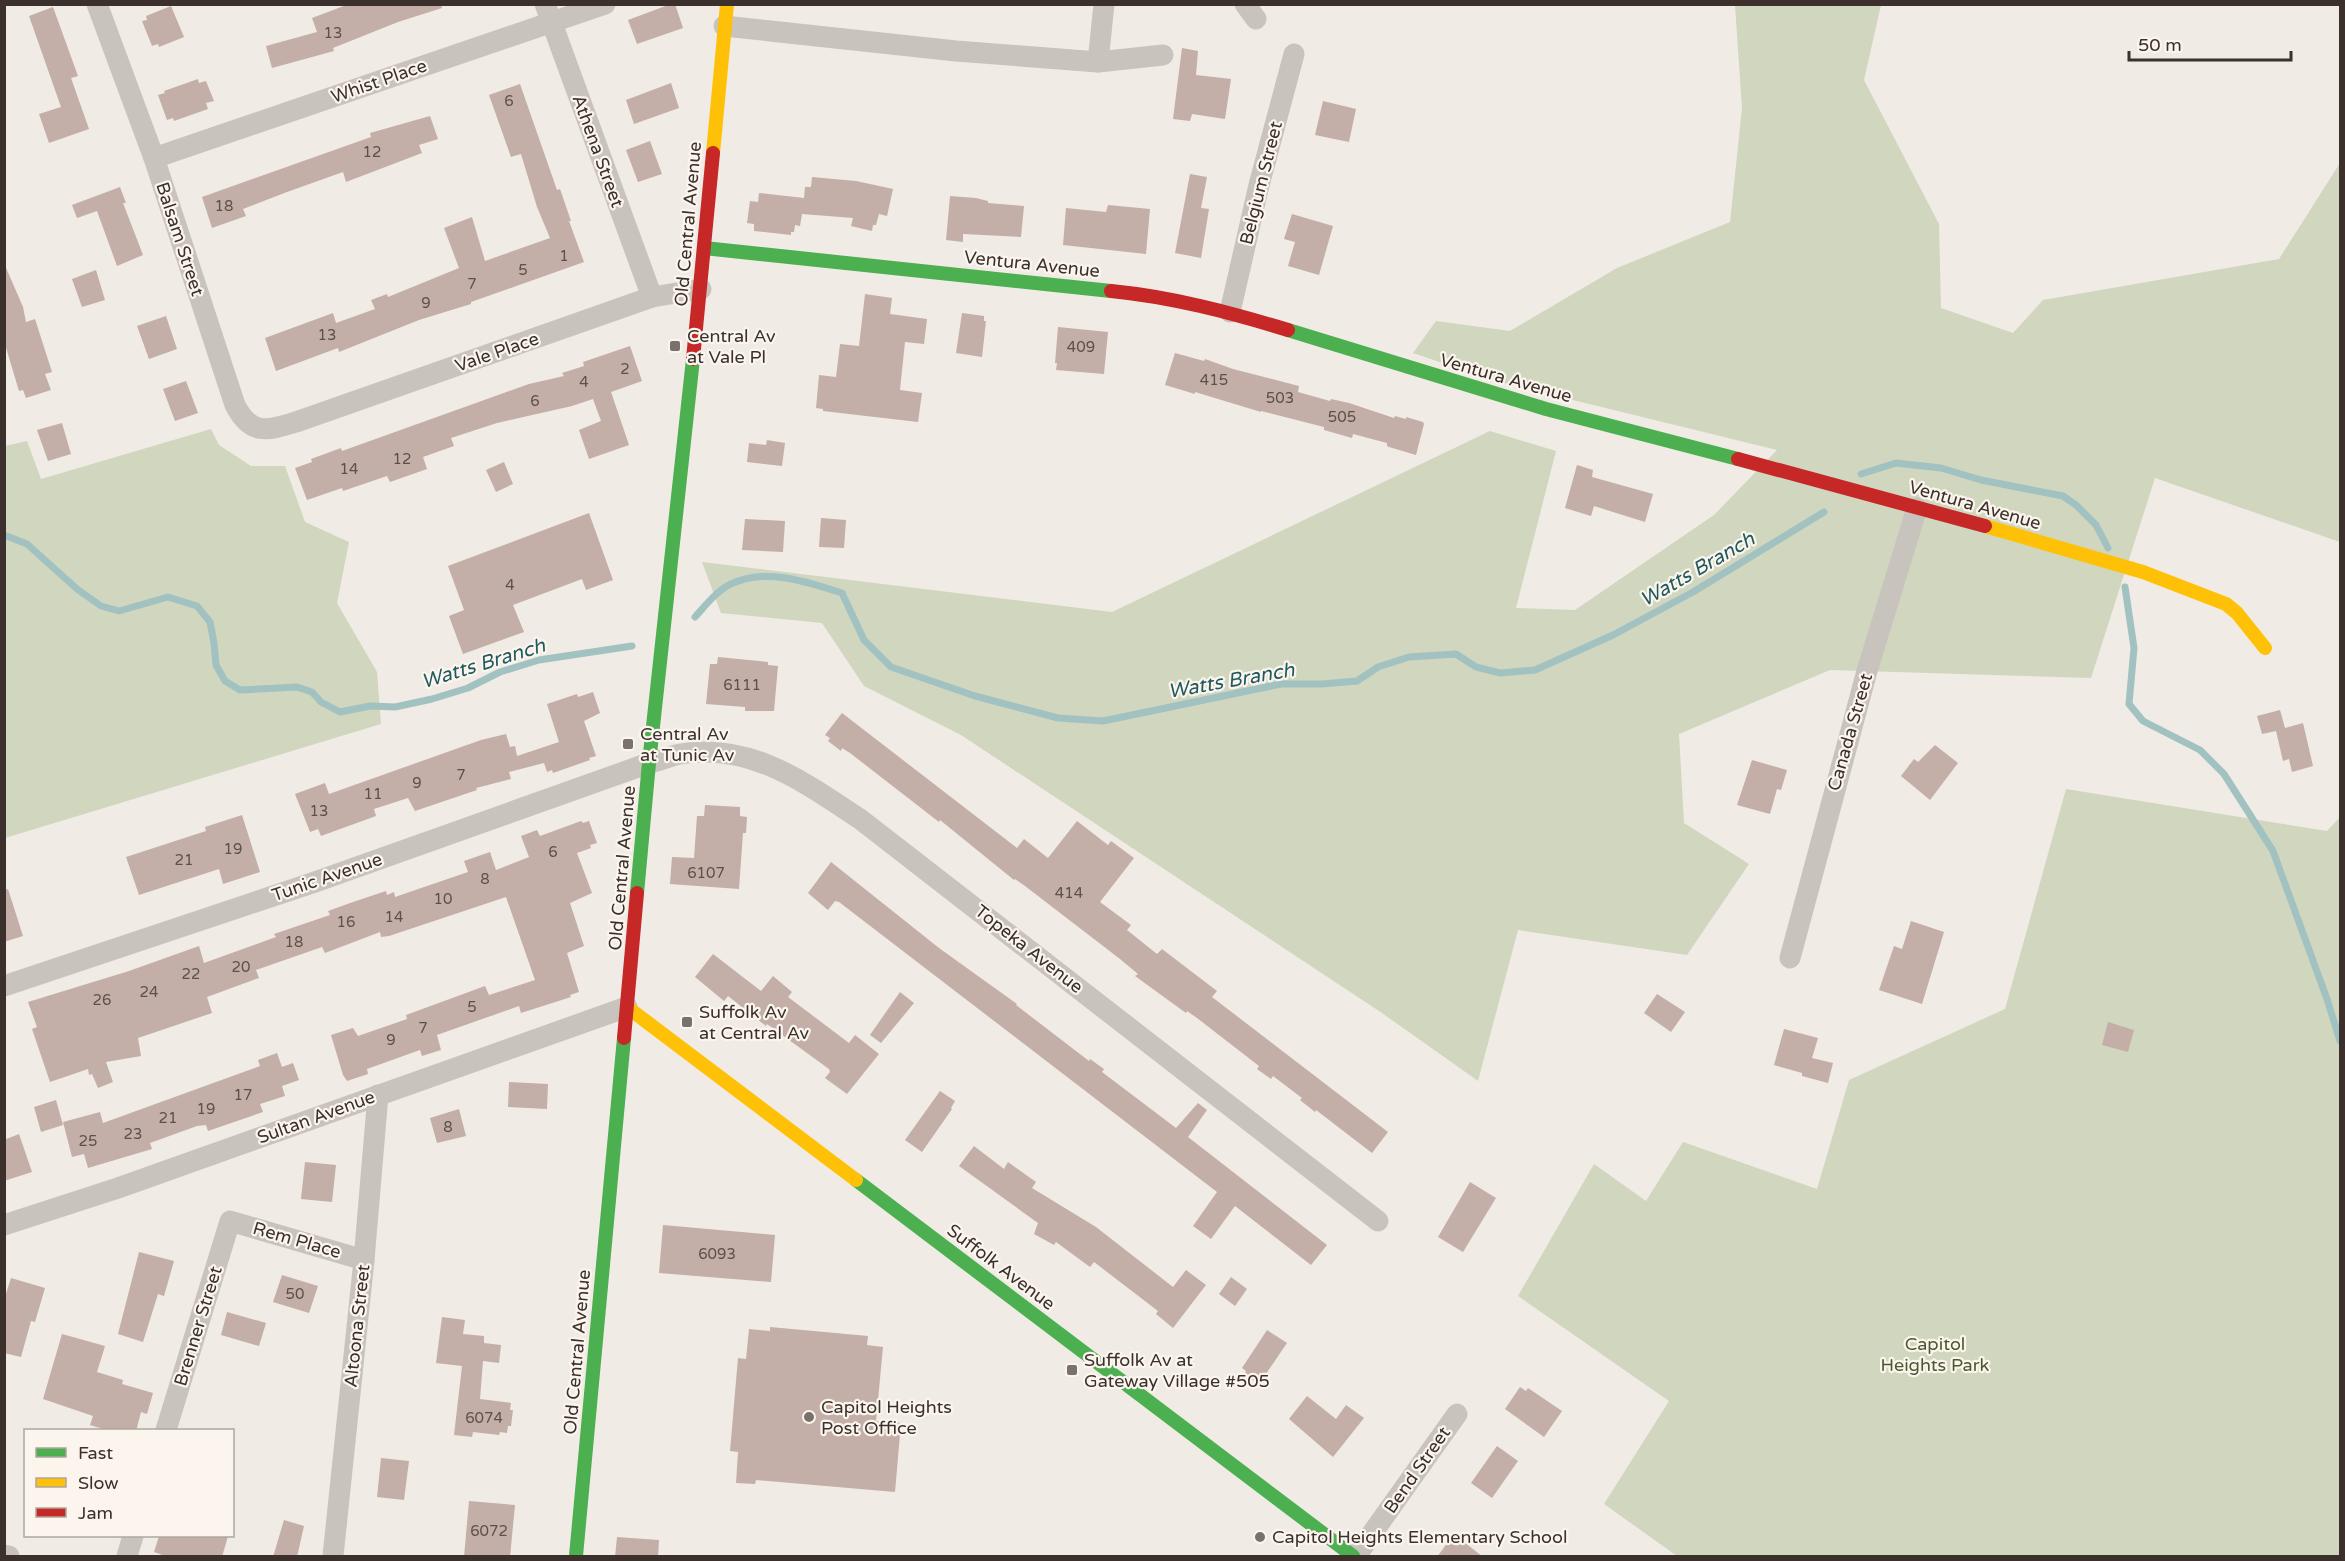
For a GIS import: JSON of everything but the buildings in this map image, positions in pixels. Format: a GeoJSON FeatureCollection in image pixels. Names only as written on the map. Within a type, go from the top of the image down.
{"type":"FeatureCollection","features":[{"type":"Feature","properties":{"kind":"street","name":"Balsam Street"},"geometry":{"type":"LineString","coordinates":[[97,4],[154,158],[235,405],[250,425],[266,430],[296,422]]}},
{"type":"Feature","properties":{"kind":"street","name":"Whist Place"},"geometry":{"type":"LineString","coordinates":[[154,158],[548,13],[605,4]]}},
{"type":"Feature","properties":{"kind":"street","name":"Old Central Avenue"},"geometry":{"type":"LineString","coordinates":[[576,1557],[649,764],[705,248],[727,4]]}},
{"type":"Feature","properties":{"kind":"street"},"geometry":{"type":"LineString","coordinates":[[1098,62],[1104,4]]}},
{"type":"Feature","properties":{"kind":"street","name":"Athena Street"},"geometry":{"type":"LineString","coordinates":[[548,13],[652,297]]}},
{"type":"Feature","properties":{"kind":"street"},"geometry":{"type":"LineString","coordinates":[[724,26],[979,53],[1098,62],[1163,55]]}},
{"type":"Feature","properties":{"kind":"street","name":"Belgium Street"},"geometry":{"type":"LineString","coordinates":[[1230,312],[1259,185],[1294,54]]}},
{"type":"Feature","properties":{"kind":"street","name":"Ventura Avenue"},"geometry":{"type":"LineString","coordinates":[[705,248],[1149,295],[1230,312],[1546,409],[2124,566],[2210,597],[2237,613],[2265,648]]}},
{"type":"Feature","properties":{"kind":"street","name":"Vale Place"},"geometry":{"type":"LineString","coordinates":[[296,422],[652,297],[700,290]]}},
{"type":"Feature","properties":{"kind":"street","name":"Canada Street"},"geometry":{"type":"LineString","coordinates":[[1790,958],[1867,671],[1917,508]]}},
{"type":"Feature","properties":{"kind":"street","name":"Topeka Avenue"},"geometry":{"type":"LineString","coordinates":[[649,764],[681,754],[735,756],[768,764],[802,780],[860,819],[995,922],[1378,1221]]}},
{"type":"Feature","properties":{"kind":"street","name":"Tunic Avenue"},"geometry":{"type":"LineString","coordinates":[[4,986],[315,882],[649,764]]}},
{"type":"Feature","properties":{"kind":"street","name":"Sultan Avenue"},"geometry":{"type":"LineString","coordinates":[[4,1225],[118,1188],[627,1006]]}},
{"type":"Feature","properties":{"kind":"street","name":"Suffolk Avenue"},"geometry":{"type":"LineString","coordinates":[[627,1006],[1355,1557]]}},
{"type":"Feature","properties":{"kind":"street","name":"Altoona Street"},"geometry":{"type":"LineString","coordinates":[[333,1557],[364,1260],[378,1095]]}},
{"type":"Feature","properties":{"kind":"street","name":"Rem Place"},"geometry":{"type":"LineString","coordinates":[[230,1221],[364,1260]]}},
{"type":"Feature","properties":{"kind":"street","name":"Brenner Street"},"geometry":{"type":"LineString","coordinates":[[167,1429],[230,1221]]}},
{"type":"Feature","properties":{"kind":"street","name":"Bend Street"},"geometry":{"type":"LineString","coordinates":[[1355,1557],[1457,1414]]}},
{"type":"Feature","properties":{"kind":"street"},"geometry":{"type":"LineString","coordinates":[[127,1557],[133,1537]]}},
{"type":"Feature","properties":{"kind":"street"},"geometry":{"type":"LineString","coordinates":[[4,1555],[9,1557]]}},
{"type":"Feature","properties":{"kind":"green space"},"geometry":{"type":"Polygon","coordinates":[[[1735,5],[1881,5],[1864,80],[1939,224],[1941,308],[2013,333],[2043,300],[2279,259],[2340,163],[2340,542],[2155,478],[2091,678],[1830,670],[1679,734],[1684,823],[1749,864],[1687,955],[1518,930],[1478,1081],[1382,1013],[961,735],[864,686],[822,623],[721,613],[702,562],[1112,612],[1490,431],[1556,451],[1516,608],[1575,610],[1714,515],[1777,450],[1496,381],[1413,353],[1436,321],[1510,331],[1617,268],[1730,222],[1742,108],[1735,5]]]}},
{"type":"Feature","properties":{"kind":"green space"},"geometry":{"type":"Polygon","coordinates":[[[211,429],[219,445],[251,466],[285,466],[305,522],[349,542],[337,603],[377,672],[381,724],[5,838],[5,446],[27,441],[41,479],[211,429]]]}},
{"type":"Feature","properties":{"kind":"green space","name":"Capitol Heights Park"},"geometry":{"type":"Polygon","coordinates":[[[2066,789],[2327,831],[2340,817],[2340,1556],[1677,1556],[1604,1504],[1669,1401],[1518,1296],[1594,1164],[1646,1201],[1683,1142],[1817,1189],[1849,1080],[2005,1009],[2066,789]]]}},
{"type":"Feature","properties":{"kind":"waterway","name":"Watts Branch"},"geometry":{"type":"LineString","coordinates":[[1861,474],[1896,463],[1941,468],[1981,480],[2063,496],[2076,505],[2096,525],[2108,548]]}},
{"type":"Feature","properties":{"kind":"waterway","name":"Watts Branch"},"geometry":{"type":"LineString","coordinates":[[695,617],[717,593],[733,583],[760,577],[802,581],[842,593],[864,640],[891,667],[975,696],[1058,718],[1103,721],[1281,684],[1357,681],[1378,667],[1409,657],[1456,654],[1476,667],[1500,673],[1535,670],[1613,635],[1693,592],[1824,512]]}},
{"type":"Feature","properties":{"kind":"waterway","name":"Watts Branch"},"geometry":{"type":"LineString","coordinates":[[4,535],[27,544],[77,589],[101,606],[119,611],[168,597],[197,606],[210,622],[216,665],[225,681],[240,690],[297,687],[312,692],[321,702],[340,712],[370,706],[395,707],[432,699],[468,688],[500,672],[539,660],[632,646]]}},
{"type":"Feature","properties":{"kind":"waterway","name":"Watts Branch"},"geometry":{"type":"LineString","coordinates":[[2125,587],[2134,648],[2129,704],[2143,721],[2200,750],[2224,774],[2273,851],[2340,1041]]}},
{"type":"Feature","properties":{"kind":"traffic: fast"},"geometry":{"type":"LineString","coordinates":[[704,248],[1111,291]]}},
{"type":"Feature","properties":{"kind":"traffic: fast"},"geometry":{"type":"LineString","coordinates":[[1288,330],[1546,409],[1738,459]]}},
{"type":"Feature","properties":{"kind":"traffic: fast"},"geometry":{"type":"LineString","coordinates":[[637,893],[693,359]]}},
{"type":"Feature","properties":{"kind":"traffic: fast"},"geometry":{"type":"LineString","coordinates":[[576,1556],[624,1038]]}},
{"type":"Feature","properties":{"kind":"traffic: fast"},"geometry":{"type":"LineString","coordinates":[[856,1180],[1353,1556]]}},
{"type":"Feature","properties":{"kind":"traffic: slow"},"geometry":{"type":"LineString","coordinates":[[713,153],[727,4]]}},
{"type":"Feature","properties":{"kind":"traffic: slow"},"geometry":{"type":"LineString","coordinates":[[1985,526],[2143,572],[2226,604],[2237,613],[2265,648]]}},
{"type":"Feature","properties":{"kind":"traffic: slow"},"geometry":{"type":"LineString","coordinates":[[627,1007],[856,1180]]}},
{"type":"Feature","properties":{"kind":"traffic: jam"},"geometry":{"type":"LineString","coordinates":[[693,359],[713,153]]}},
{"type":"Feature","properties":{"kind":"traffic: jam"},"geometry":{"type":"LineString","coordinates":[[1111,291],[1200,306],[1288,330]]}},
{"type":"Feature","properties":{"kind":"traffic: jam"},"geometry":{"type":"LineString","coordinates":[[1738,459],[1985,526]]}},
{"type":"Feature","properties":{"kind":"traffic: jam"},"geometry":{"type":"LineString","coordinates":[[624,1038],[637,893]]}},
{"type":"Feature","properties":{"kind":"place","name":"Central Av at Vale Pl"},"geometry":{"type":"Point","coordinates":[675,346]}},
{"type":"Feature","properties":{"kind":"place","name":"Central Av at Tunic Av"},"geometry":{"type":"Point","coordinates":[628,744]}},
{"type":"Feature","properties":{"kind":"place","name":"Suffolk Av at Central Av"},"geometry":{"type":"Point","coordinates":[687,1022]}},
{"type":"Feature","properties":{"kind":"place","name":"Suffolk Av at Gateway Village #505"},"geometry":{"type":"Point","coordinates":[1072,1370]}},
{"type":"Feature","properties":{"kind":"place","name":"Capitol Heights Post Office"},"geometry":{"type":"Point","coordinates":[809,1417]}},
{"type":"Feature","properties":{"kind":"place","name":"Capitol Heights Elementary School"},"geometry":{"type":"Point","coordinates":[1260,1537]}}]}
